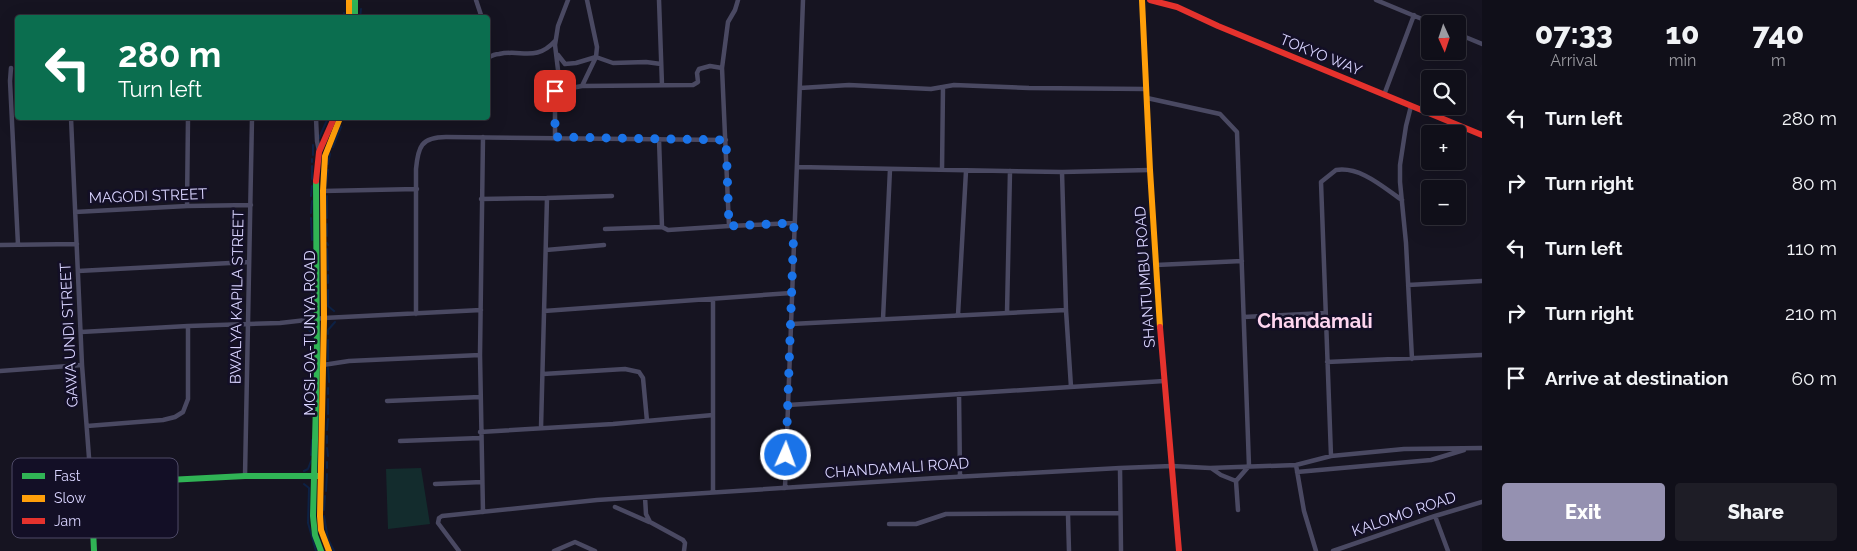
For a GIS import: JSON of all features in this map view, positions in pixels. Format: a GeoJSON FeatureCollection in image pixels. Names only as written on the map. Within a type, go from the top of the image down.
{"type":"FeatureCollection","features":[{"type":"Feature","properties":{"kind":"main road","name":"SHANTUMBU ROAD"},"geometry":{"type":"LineString","coordinates":[[1142,0],[1156,266],[1179,551]]}},
{"type":"Feature","properties":{"kind":"main road","name":"TOKYO WAY"},"geometry":{"type":"LineString","coordinates":[[1150,0],[1177,7],[1218,26],[1482,135]]}},
{"type":"Feature","properties":{"kind":"main road"},"geometry":{"type":"LineString","coordinates":[[351,1],[355,15]]}},
{"type":"Feature","properties":{"kind":"main road"},"geometry":{"type":"LineString","coordinates":[[349,15],[351,1]]}},
{"type":"Feature","properties":{"kind":"main road","name":"MOSI-OA-TUNYA ROAD"},"geometry":{"type":"LineString","coordinates":[[329,551],[321,530],[323,365],[316,191],[322,154],[333,120]]}},
{"type":"Feature","properties":{"kind":"main road","name":"MOSI-OA-TUNYA ROAD"},"geometry":{"type":"LineString","coordinates":[[320,551],[315,535],[313,516],[320,319],[322,154],[339,120]]}},
{"type":"Feature","properties":{"kind":"main road"},"geometry":{"type":"LineString","coordinates":[[178,479],[245,476],[322,476]]}},
{"type":"Feature","properties":{"kind":"main road","name":"GAWA UNDI STREET"},"geometry":{"type":"LineString","coordinates":[[93,538],[94,551]]}},
{"type":"Feature","properties":{"kind":"street"},"geometry":{"type":"LineString","coordinates":[[476,0],[481,15]]}},
{"type":"Feature","properties":{"kind":"street"},"geometry":{"type":"LineString","coordinates":[[555,137],[555,91],[558,70],[556,40],[558,26],[568,0]]}},
{"type":"Feature","properties":{"kind":"street"},"geometry":{"type":"LineString","coordinates":[[582,86],[596,57],[597,47],[587,0]]}},
{"type":"Feature","properties":{"kind":"street"},"geometry":{"type":"LineString","coordinates":[[659,0],[662,85]]}},
{"type":"Feature","properties":{"kind":"street"},"geometry":{"type":"LineString","coordinates":[[729,226],[722,68],[728,22],[738,0]]}},
{"type":"Feature","properties":{"kind":"street"},"geometry":{"type":"LineString","coordinates":[[785,488],[804,0]]}},
{"type":"Feature","properties":{"kind":"street"},"geometry":{"type":"LineString","coordinates":[[1376,0],[1421,19]]}},
{"type":"Feature","properties":{"kind":"street"},"geometry":{"type":"LineString","coordinates":[[1384,95],[1414,16]]}},
{"type":"Feature","properties":{"kind":"street"},"geometry":{"type":"LineString","coordinates":[[1466,37],[1482,44]]}},
{"type":"Feature","properties":{"kind":"street"},"geometry":{"type":"LineString","coordinates":[[490,57],[500,53],[535,54],[550,46],[556,40]]}},
{"type":"Feature","properties":{"kind":"street"},"geometry":{"type":"LineString","coordinates":[[556,53],[565,64],[596,57],[613,63],[646,62],[661,64]]}},
{"type":"Feature","properties":{"kind":"street"},"geometry":{"type":"LineString","coordinates":[[555,91],[582,86],[696,84],[699,69],[710,66],[722,68]]}},
{"type":"Feature","properties":{"kind":"street"},"geometry":{"type":"LineString","coordinates":[[11,68],[10,81],[18,244]]}},
{"type":"Feature","properties":{"kind":"street"},"geometry":{"type":"LineString","coordinates":[[800,88],[844,85],[931,89],[954,85],[1146,89]]}},
{"type":"Feature","properties":{"kind":"street"},"geometry":{"type":"LineString","coordinates":[[942,170],[943,87]]}},
{"type":"Feature","properties":{"kind":"street"},"geometry":{"type":"LineString","coordinates":[[1146,98],[1220,114],[1237,132],[1249,466],[1236,481],[1238,510]]}},
{"type":"Feature","properties":{"kind":"street"},"geometry":{"type":"LineString","coordinates":[[1411,106],[1400,165],[1412,359]]}},
{"type":"Feature","properties":{"kind":"street","name":"GAWA UNDI STREET"},"geometry":{"type":"LineString","coordinates":[[72,120],[82,365],[89,458]]}},
{"type":"Feature","properties":{"kind":"street"},"geometry":{"type":"LineString","coordinates":[[187,206],[188,120]]}},
{"type":"Feature","properties":{"kind":"street","name":"BWALYA KAPILA STREET"},"geometry":{"type":"LineString","coordinates":[[245,476],[252,120]]}},
{"type":"Feature","properties":{"kind":"street"},"geometry":{"type":"LineString","coordinates":[[316,120],[316,141],[322,154]]}},
{"type":"Feature","properties":{"kind":"street"},"geometry":{"type":"LineString","coordinates":[[416,314],[417,157],[423,143],[436,137],[726,140]]}},
{"type":"Feature","properties":{"kind":"street"},"geometry":{"type":"LineString","coordinates":[[483,137],[480,356],[480,435],[483,512]]}},
{"type":"Feature","properties":{"kind":"street"},"geometry":{"type":"LineString","coordinates":[[659,139],[662,227]]}},
{"type":"Feature","properties":{"kind":"street"},"geometry":{"type":"LineString","coordinates":[[798,167],[1062,172],[1150,170]]}},
{"type":"Feature","properties":{"kind":"street"},"geometry":{"type":"LineString","coordinates":[[883,319],[890,169]]}},
{"type":"Feature","properties":{"kind":"street"},"geometry":{"type":"LineString","coordinates":[[1331,456],[1326,362],[1321,182],[1336,170],[1351,171],[1372,180],[1402,200]]}},
{"type":"Feature","properties":{"kind":"street"},"geometry":{"type":"LineString","coordinates":[[958,315],[966,171]]}},
{"type":"Feature","properties":{"kind":"street"},"geometry":{"type":"LineString","coordinates":[[1007,313],[1010,171]]}},
{"type":"Feature","properties":{"kind":"street"},"geometry":{"type":"LineString","coordinates":[[1062,172],[1066,310],[1071,387]]}},
{"type":"Feature","properties":{"kind":"street"},"geometry":{"type":"LineString","coordinates":[[323,191],[417,189]]}},
{"type":"Feature","properties":{"kind":"street"},"geometry":{"type":"LineString","coordinates":[[481,199],[612,196]]}},
{"type":"Feature","properties":{"kind":"street"},"geometry":{"type":"LineString","coordinates":[[541,428],[546,198]]}},
{"type":"Feature","properties":{"kind":"street","name":"MAGODI STREET"},"geometry":{"type":"LineString","coordinates":[[75,212],[187,206],[251,205]]}},
{"type":"Feature","properties":{"kind":"street"},"geometry":{"type":"LineString","coordinates":[[605,230],[662,227],[668,230],[794,223]]}},
{"type":"Feature","properties":{"kind":"street"},"geometry":{"type":"LineString","coordinates":[[0,245],[77,244]]}},
{"type":"Feature","properties":{"kind":"street"},"geometry":{"type":"LineString","coordinates":[[546,250],[604,245]]}},
{"type":"Feature","properties":{"kind":"street"},"geometry":{"type":"LineString","coordinates":[[1156,266],[1242,261]]}},
{"type":"Feature","properties":{"kind":"street"},"geometry":{"type":"LineString","coordinates":[[78,271],[249,262]]}},
{"type":"Feature","properties":{"kind":"street"},"geometry":{"type":"LineString","coordinates":[[1408,285],[1482,281]]}},
{"type":"Feature","properties":{"kind":"street"},"geometry":{"type":"LineString","coordinates":[[544,311],[792,293]]}},
{"type":"Feature","properties":{"kind":"street"},"geometry":{"type":"LineString","coordinates":[[713,299],[713,492]]}},
{"type":"Feature","properties":{"kind":"street"},"geometry":{"type":"LineString","coordinates":[[81,332],[481,310]]}},
{"type":"Feature","properties":{"kind":"street"},"geometry":{"type":"LineString","coordinates":[[791,324],[1066,310]]}},
{"type":"Feature","properties":{"kind":"street"},"geometry":{"type":"LineString","coordinates":[[1244,317],[1325,313]]}},
{"type":"Feature","properties":{"kind":"street"},"geometry":{"type":"LineString","coordinates":[[87,426],[163,420],[175,417],[183,412],[188,399],[188,326]]}},
{"type":"Feature","properties":{"kind":"street"},"geometry":{"type":"LineString","coordinates":[[323,365],[349,362],[480,356]]}},
{"type":"Feature","properties":{"kind":"street"},"geometry":{"type":"LineString","coordinates":[[1326,362],[1482,356]]}},
{"type":"Feature","properties":{"kind":"street"},"geometry":{"type":"LineString","coordinates":[[0,371],[82,365]]}},
{"type":"Feature","properties":{"kind":"street"},"geometry":{"type":"LineString","coordinates":[[543,374],[625,368],[636,371],[643,378],[646,421]]}},
{"type":"Feature","properties":{"kind":"street"},"geometry":{"type":"LineString","coordinates":[[788,405],[1164,381]]}},
{"type":"Feature","properties":{"kind":"street"},"geometry":{"type":"LineString","coordinates":[[959,394],[960,476]]}},
{"type":"Feature","properties":{"kind":"street"},"geometry":{"type":"LineString","coordinates":[[387,401],[480,397]]}},
{"type":"Feature","properties":{"kind":"street"},"geometry":{"type":"LineString","coordinates":[[400,441],[713,415]]}},
{"type":"Feature","properties":{"kind":"street","name":"CHANDAMALI ROAD"},"geometry":{"type":"LineString","coordinates":[[459,551],[438,523],[439,518],[445,515],[645,497],[960,476],[1172,466],[1210,468],[1296,465],[1331,456],[1404,448],[1482,448]]}},
{"type":"Feature","properties":{"kind":"street"},"geometry":{"type":"LineString","coordinates":[[1297,472],[1431,460],[1470,448]]}},
{"type":"Feature","properties":{"kind":"street"},"geometry":{"type":"LineString","coordinates":[[1296,465],[1304,511],[1316,551]]}},
{"type":"Feature","properties":{"kind":"street"},"geometry":{"type":"LineString","coordinates":[[1120,468],[1121,551]]}},
{"type":"Feature","properties":{"kind":"street"},"geometry":{"type":"LineString","coordinates":[[1210,468],[1236,481]]}},
{"type":"Feature","properties":{"kind":"street"},"geometry":{"type":"LineString","coordinates":[[435,484],[482,482]]}},
{"type":"Feature","properties":{"kind":"street"},"geometry":{"type":"LineString","coordinates":[[645,497],[646,514],[650,522]]}},
{"type":"Feature","properties":{"kind":"street","name":"KALOMO ROAD"},"geometry":{"type":"LineString","coordinates":[[1334,551],[1482,502]]}},
{"type":"Feature","properties":{"kind":"street"},"geometry":{"type":"LineString","coordinates":[[615,507],[650,522],[682,540],[685,544],[684,551]]}},
{"type":"Feature","properties":{"kind":"street"},"geometry":{"type":"LineString","coordinates":[[889,524],[916,524],[946,514],[1120,513]]}},
{"type":"Feature","properties":{"kind":"street"},"geometry":{"type":"LineString","coordinates":[[1068,514],[1069,551]]}},
{"type":"Feature","properties":{"kind":"street"},"geometry":{"type":"LineString","coordinates":[[1435,516],[1448,551]]}},
{"type":"Feature","properties":{"kind":"street"},"geometry":{"type":"LineString","coordinates":[[554,551],[575,542],[594,551]]}},
{"type":"Feature","properties":{"kind":"green space"},"geometry":{"type":"Polygon","coordinates":[[[421,468],[430,524],[388,529],[386,469],[421,468]]]}},
{"type":"Feature","properties":{"kind":"waterway"},"geometry":{"type":"LineString","coordinates":[[360,15],[361,9]]}},
{"type":"Feature","properties":{"kind":"waterway"},"geometry":{"type":"LineString","coordinates":[[319,138],[327,120]]}},
{"type":"Feature","properties":{"kind":"waterway"},"geometry":{"type":"LineString","coordinates":[[333,147],[341,127]]}},
{"type":"Feature","properties":{"kind":"waterway"},"geometry":{"type":"LineString","coordinates":[[313,145],[313,155]]}},
{"type":"Feature","properties":{"kind":"waterway"},"geometry":{"type":"LineString","coordinates":[[328,164],[330,154]]}},
{"type":"Feature","properties":{"kind":"waterway"},"geometry":{"type":"LineString","coordinates":[[312,166],[312,179]]}},
{"type":"Feature","properties":{"kind":"waterway"},"geometry":{"type":"LineString","coordinates":[[326,187],[328,170]]}},
{"type":"Feature","properties":{"kind":"waterway"},"geometry":{"type":"LineString","coordinates":[[311,196],[312,186]]}},
{"type":"Feature","properties":{"kind":"waterway"},"geometry":{"type":"LineString","coordinates":[[327,196],[327,218]]}},
{"type":"Feature","properties":{"kind":"waterway"},"geometry":{"type":"LineString","coordinates":[[311,213],[312,201]]}},
{"type":"Feature","properties":{"kind":"waterway"},"geometry":{"type":"LineString","coordinates":[[311,218],[312,240]]}},
{"type":"Feature","properties":{"kind":"waterway"},"geometry":{"type":"LineString","coordinates":[[327,224],[327,236]]}},
{"type":"Feature","properties":{"kind":"waterway"},"geometry":{"type":"LineString","coordinates":[[327,249],[328,270]]}},
{"type":"Feature","properties":{"kind":"waterway"},"geometry":{"type":"LineString","coordinates":[[312,251],[312,274]]}},
{"type":"Feature","properties":{"kind":"waterway"},"geometry":{"type":"LineString","coordinates":[[328,275],[328,283]]}},
{"type":"Feature","properties":{"kind":"waterway"},"geometry":{"type":"LineString","coordinates":[[312,287],[312,308]]}},
{"type":"Feature","properties":{"kind":"waterway"},"geometry":{"type":"LineString","coordinates":[[328,290],[328,306],[334,311]]}},
{"type":"Feature","properties":{"kind":"waterway"},"geometry":{"type":"LineString","coordinates":[[306,316],[312,312]]}},
{"type":"Feature","properties":{"kind":"waterway"},"geometry":{"type":"LineString","coordinates":[[328,334],[328,330],[335,322]]}},
{"type":"Feature","properties":{"kind":"waterway"},"geometry":{"type":"LineString","coordinates":[[305,326],[313,334],[312,348]]}},
{"type":"Feature","properties":{"kind":"waterway"},"geometry":{"type":"LineString","coordinates":[[328,340],[328,360]]}},
{"type":"Feature","properties":{"kind":"waterway"},"geometry":{"type":"LineString","coordinates":[[313,354],[313,377]]}},
{"type":"Feature","properties":{"kind":"waterway"},"geometry":{"type":"LineString","coordinates":[[328,368],[329,382]]}},
{"type":"Feature","properties":{"kind":"waterway"},"geometry":{"type":"LineString","coordinates":[[313,387],[313,402]]}},
{"type":"Feature","properties":{"kind":"waterway"},"geometry":{"type":"LineString","coordinates":[[328,388],[328,394]]}},
{"type":"Feature","properties":{"kind":"waterway"},"geometry":{"type":"LineString","coordinates":[[328,399],[328,414]]}},
{"type":"Feature","properties":{"kind":"waterway"},"geometry":{"type":"LineString","coordinates":[[313,406],[313,415]]}},
{"type":"Feature","properties":{"kind":"waterway"},"geometry":{"type":"LineString","coordinates":[[327,430],[328,419]]}},
{"type":"Feature","properties":{"kind":"waterway"},"geometry":{"type":"LineString","coordinates":[[327,436],[327,443]]}},
{"type":"Feature","properties":{"kind":"waterway"},"geometry":{"type":"LineString","coordinates":[[311,455],[312,440]]}},
{"type":"Feature","properties":{"kind":"waterway"},"geometry":{"type":"LineString","coordinates":[[327,448],[328,456]]}},
{"type":"Feature","properties":{"kind":"waterway"},"geometry":{"type":"LineString","coordinates":[[304,471],[308,469],[311,461]]}},
{"type":"Feature","properties":{"kind":"waterway"},"geometry":{"type":"LineString","coordinates":[[327,462],[327,468]]}},
{"type":"Feature","properties":{"kind":"waterway"},"geometry":{"type":"LineString","coordinates":[[326,491],[327,474]]}},
{"type":"Feature","properties":{"kind":"waterway"},"geometry":{"type":"LineString","coordinates":[[304,484],[309,488],[308,523],[316,551]]}},
{"type":"Feature","properties":{"kind":"waterway"},"geometry":{"type":"LineString","coordinates":[[324,510],[325,496]]}},
{"type":"Feature","properties":{"kind":"waterway"},"geometry":{"type":"LineString","coordinates":[[324,516],[328,539],[334,551]]}},
{"type":"Feature","properties":{"kind":"traffic: fast"},"geometry":{"type":"LineString","coordinates":[[355,0],[355,15]]}},
{"type":"Feature","properties":{"kind":"traffic: fast"},"geometry":{"type":"LineString","coordinates":[[316,181],[317,365],[313,516],[315,535],[321,551]]}},
{"type":"Feature","properties":{"kind":"traffic: fast"},"geometry":{"type":"LineString","coordinates":[[178,479],[245,476],[318,476]]}},
{"type":"Feature","properties":{"kind":"traffic: fast"},"geometry":{"type":"LineString","coordinates":[[93,538],[94,551]]}},
{"type":"Feature","properties":{"kind":"traffic: slow"},"geometry":{"type":"LineString","coordinates":[[349,0],[349,15]]}},
{"type":"Feature","properties":{"kind":"traffic: slow"},"geometry":{"type":"LineString","coordinates":[[1142,0],[1160,327]]}},
{"type":"Feature","properties":{"kind":"traffic: slow"},"geometry":{"type":"LineString","coordinates":[[329,551],[321,530],[320,516],[324,318],[323,191],[325,156],[339,120]]}},
{"type":"Feature","properties":{"kind":"traffic: jam"},"geometry":{"type":"LineString","coordinates":[[1150,0],[1177,7],[1218,26],[1482,135]]}},
{"type":"Feature","properties":{"kind":"traffic: jam"},"geometry":{"type":"LineString","coordinates":[[316,181],[319,152],[333,120]]}},
{"type":"Feature","properties":{"kind":"traffic: jam"},"geometry":{"type":"LineString","coordinates":[[1160,327],[1179,551]]}},
{"type":"Feature","properties":{"kind":"district","name":"Chandamali"},"geometry":{"type":"Point","coordinates":[1315,321]}},
{"type":"Feature","properties":{"kind":"route"},"geometry":{"type":"LineString","coordinates":[[555,91],[555,137],[726,140],[729,226],[794,223],[786,455]]}}]}
